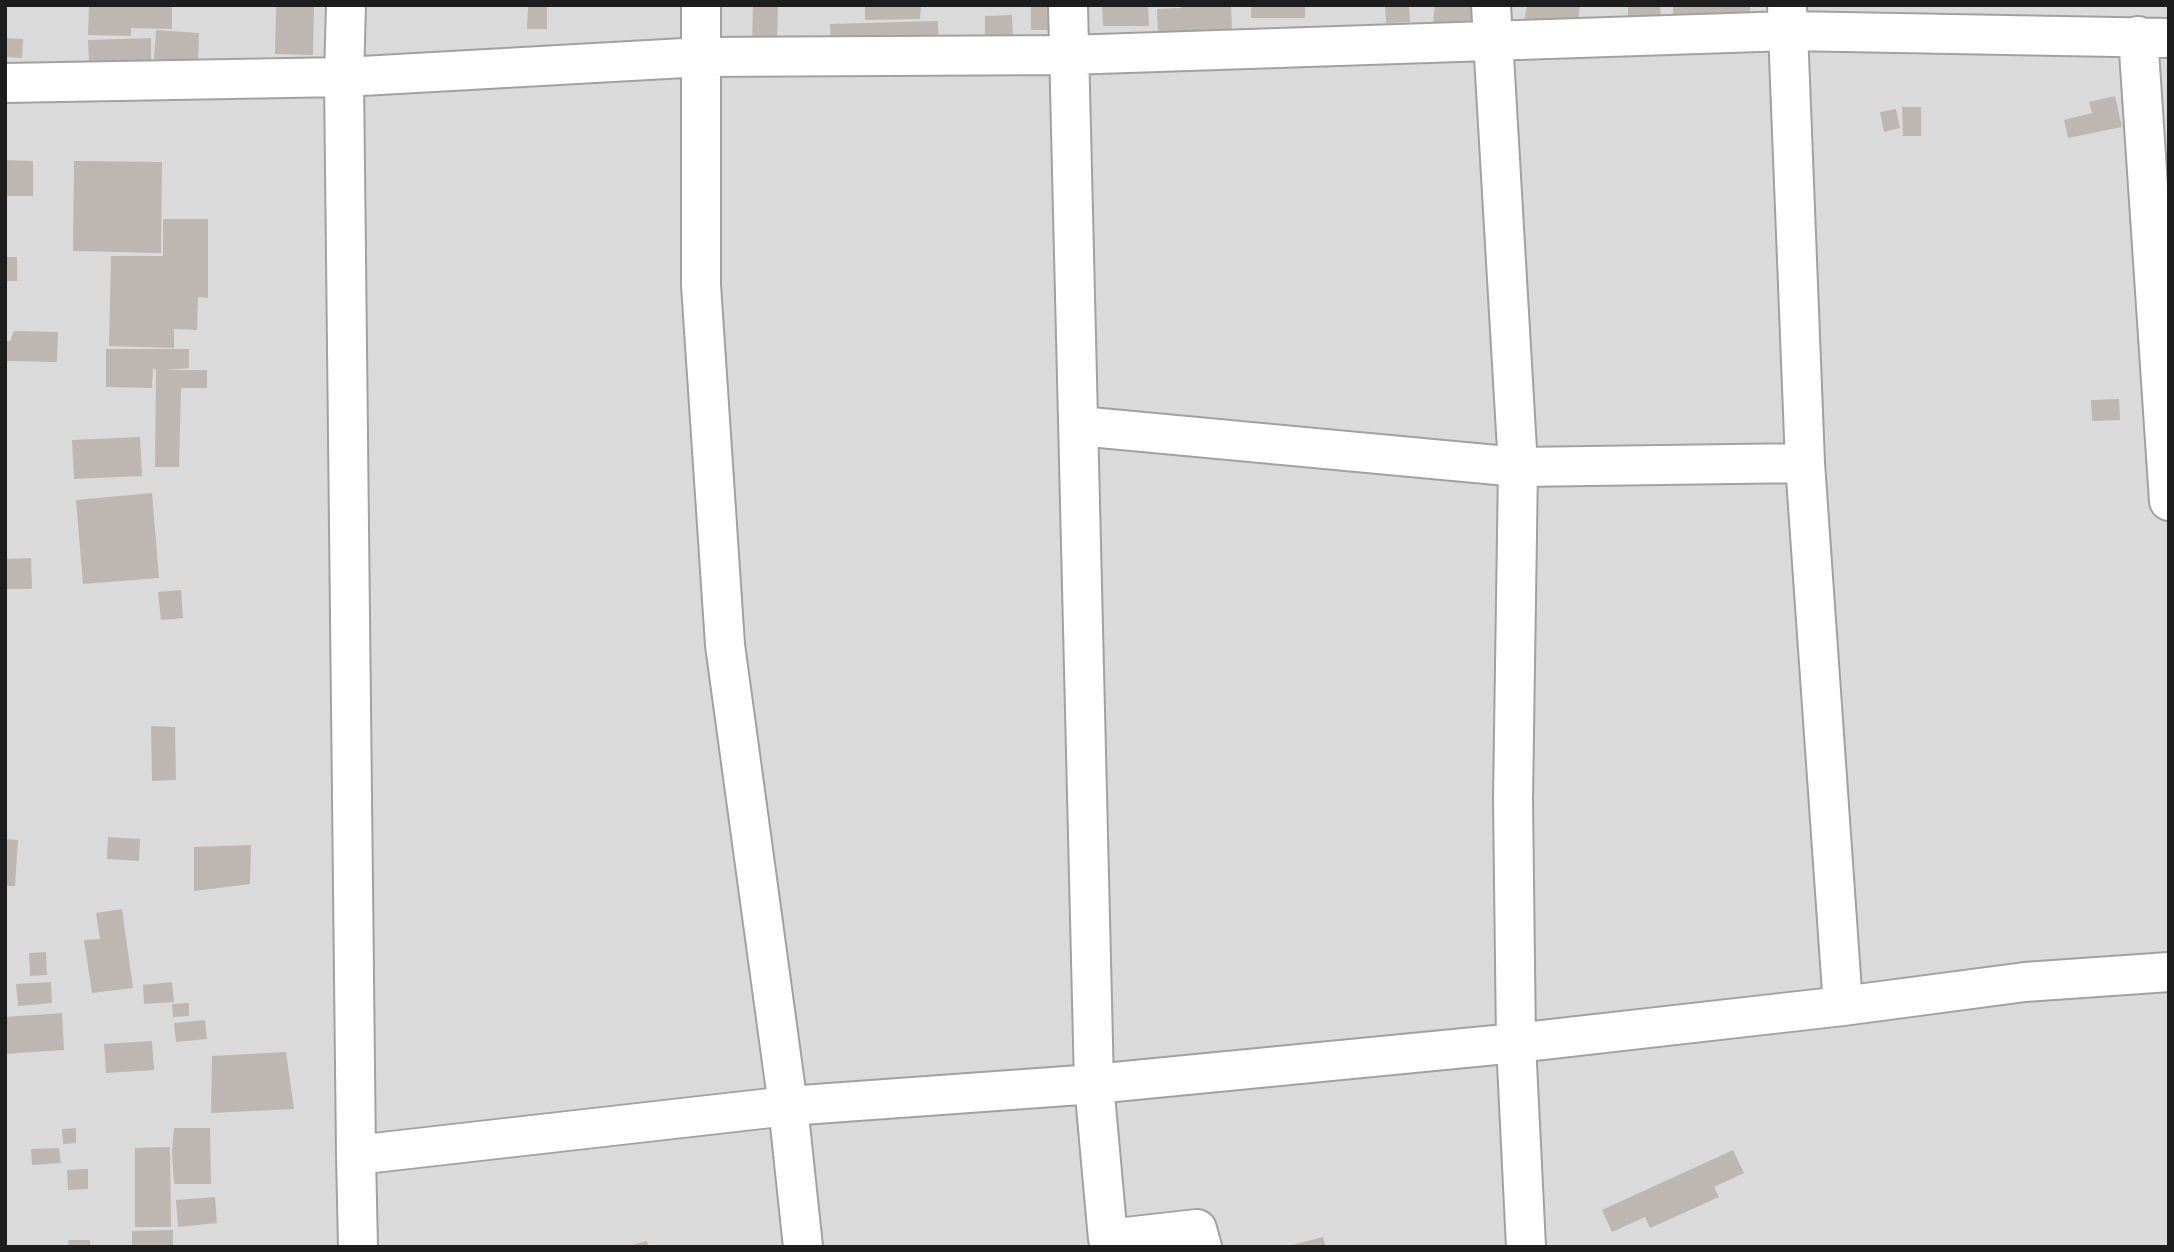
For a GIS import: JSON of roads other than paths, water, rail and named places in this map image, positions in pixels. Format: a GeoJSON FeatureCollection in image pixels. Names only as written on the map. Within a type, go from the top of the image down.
{"type":"FeatureCollection","features":[{"type":"Feature","properties":{"kind":"street"},"geometry":{"type":"LineString","coordinates":[[346,5],[344,77],[358,1247]]}},
{"type":"Feature","properties":{"kind":"street"},"geometry":{"type":"LineString","coordinates":[[701,5],[701,285],[726,645],[788,1107],[803,1247]]}},
{"type":"Feature","properties":{"kind":"street"},"geometry":{"type":"LineString","coordinates":[[1068,5],[1094,1084],[1108,1238],[1197,1229],[1202,1247]]}},
{"type":"Feature","properties":{"kind":"street"},"geometry":{"type":"LineString","coordinates":[[5,83],[344,77],[702,57],[1068,55],[1491,23],[1788,18],[2153,37],[2169,501]]}},
{"type":"Feature","properties":{"kind":"street"},"geometry":{"type":"LineString","coordinates":[[1788,18],[1805,463],[1843,1006]]}},
{"type":"Feature","properties":{"kind":"street"},"geometry":{"type":"LineString","coordinates":[[1491,23],[1518,467],[1513,799],[1516,1043],[1526,1247]]}},
{"type":"Feature","properties":{"kind":"street"},"geometry":{"type":"LineString","coordinates":[[1079,426],[1518,467],[1805,463]]}},
{"type":"Feature","properties":{"kind":"street"},"geometry":{"type":"LineString","coordinates":[[356,1156],[788,1107],[1094,1084],[1516,1043],[1843,1006],[2025,982],[2169,972]]}}]}
